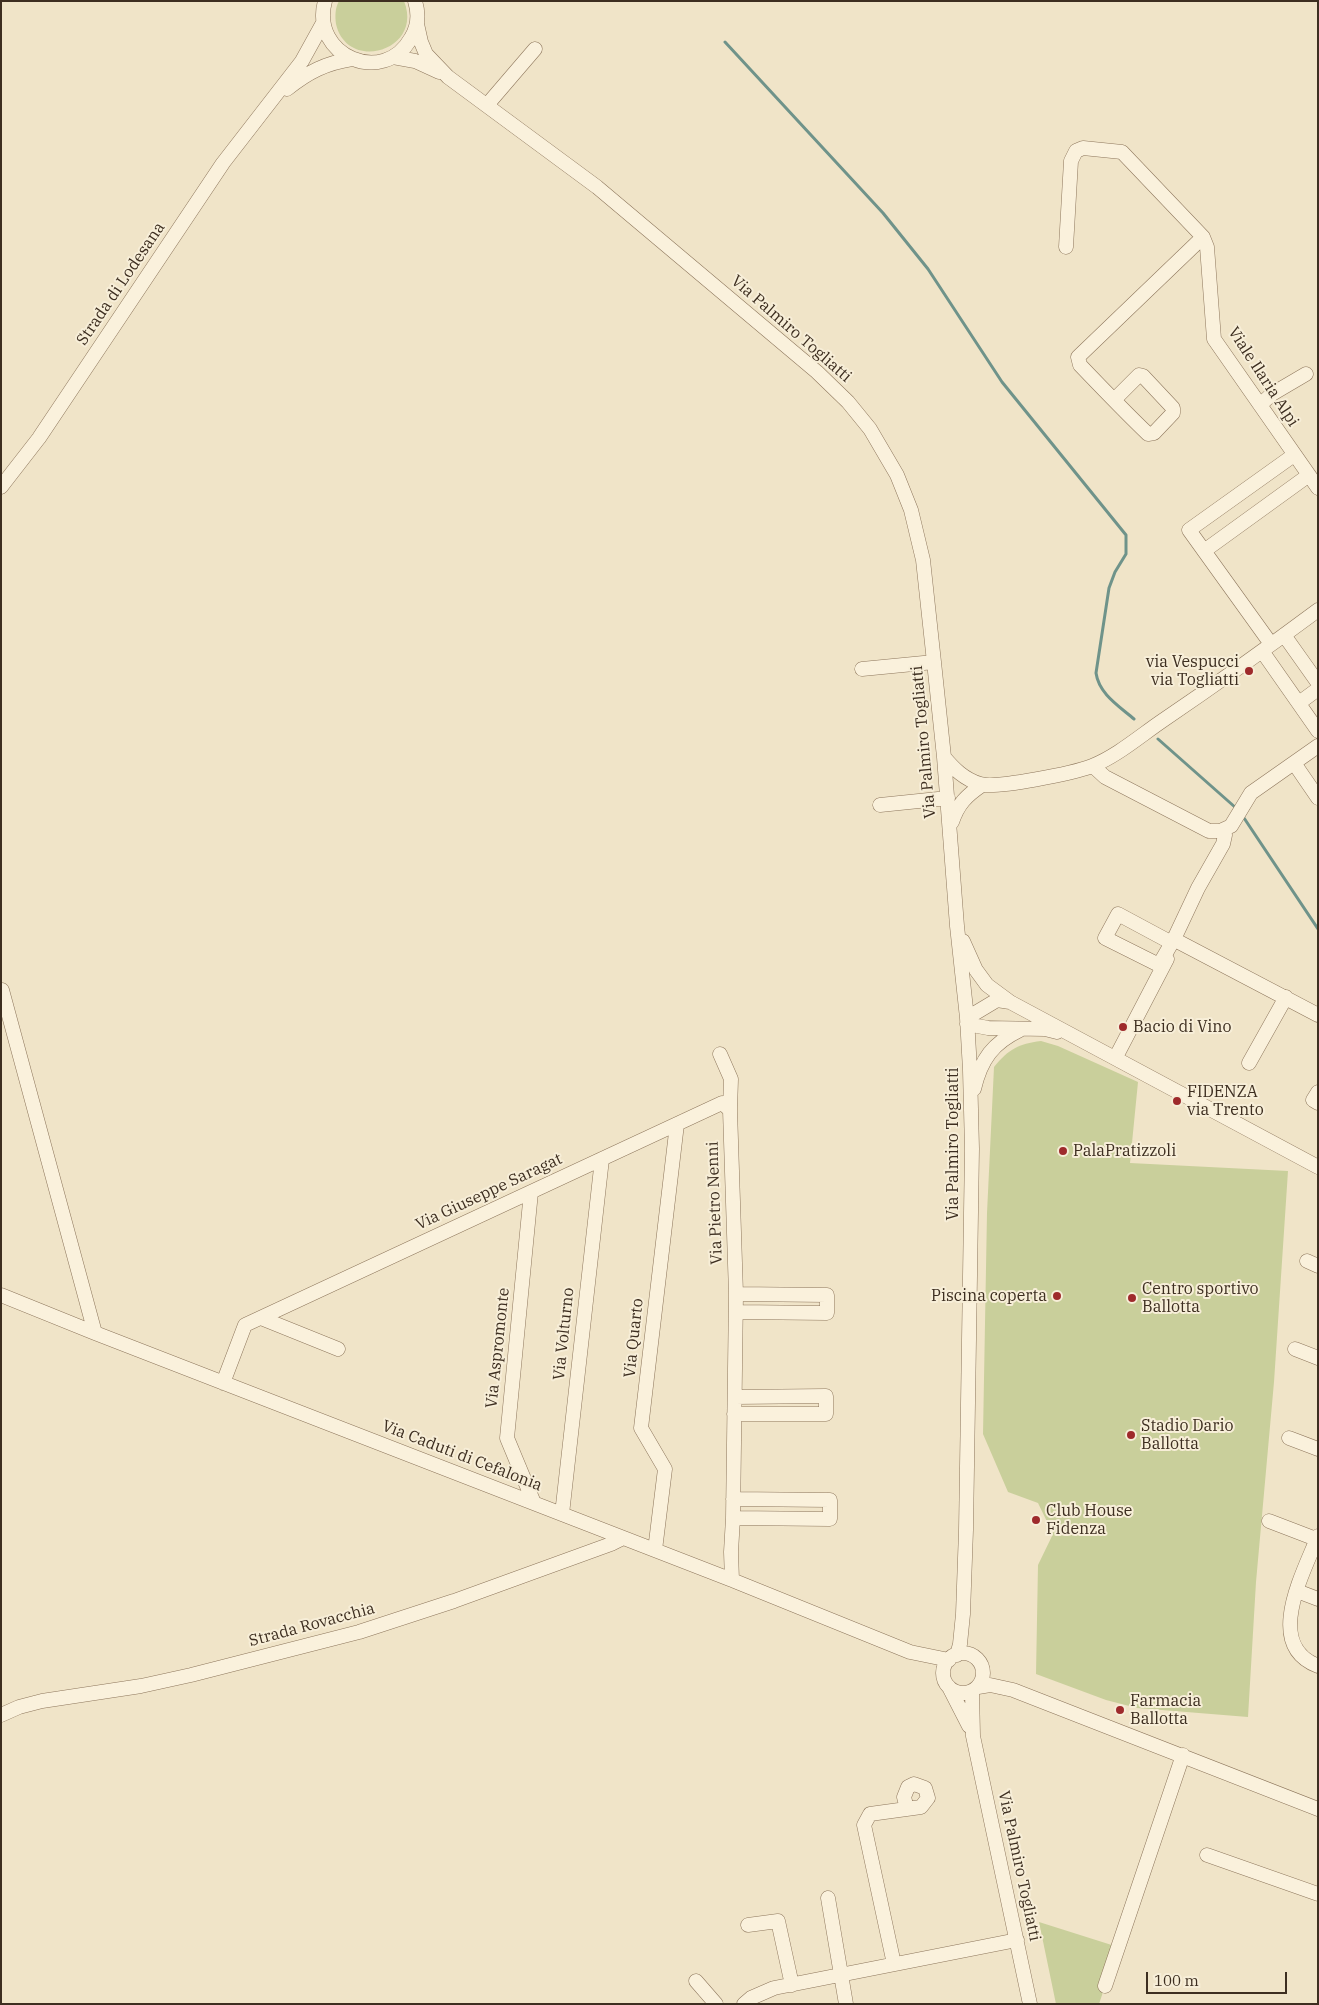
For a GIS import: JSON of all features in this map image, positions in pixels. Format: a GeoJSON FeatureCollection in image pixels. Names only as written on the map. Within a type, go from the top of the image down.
{"type":"FeatureCollection","features":[{"type":"Feature","properties":{"kind":"street"},"geometry":{"type":"LineString","coordinates":[[324,3],[323,23],[330,41],[336,49],[352,59],[373,63],[393,57],[409,43],[417,24],[418,15],[415,1]]}},
{"type":"Feature","properties":{"kind":"street"},"geometry":{"type":"LineString","coordinates":[[271,102],[302,61],[323,23]]}},
{"type":"Feature","properties":{"kind":"street"},"geometry":{"type":"LineString","coordinates":[[417,24],[426,54],[448,77]]}},
{"type":"Feature","properties":{"kind":"street"},"geometry":{"type":"LineString","coordinates":[[487,105],[535,49]]}},
{"type":"Feature","properties":{"kind":"street"},"geometry":{"type":"LineString","coordinates":[[393,57],[415,61],[448,77]]}},
{"type":"Feature","properties":{"kind":"street"},"geometry":{"type":"LineString","coordinates":[[271,102],[311,71],[327,64],[352,59]]}},
{"type":"Feature","properties":{"kind":"street","name":"Via Palmiro Togliatti"},"geometry":{"type":"LineString","coordinates":[[448,77],[597,187],[810,366],[848,402],[870,430],[897,475],[917,530],[923,560],[944,757],[957,926],[967,1021],[972,1149],[963,1614],[960,1644],[953,1657],[946,1681],[974,1736]]}},
{"type":"Feature","properties":{"kind":"street","name":"Strada di Lodesana"},"geometry":{"type":"LineString","coordinates":[[1,487],[39,438],[223,163],[271,102]]}},
{"type":"Feature","properties":{"kind":"street"},"geometry":{"type":"LineString","coordinates":[[1066,248],[1071,161],[1076,151],[1083,148],[1122,152],[1203,238],[1079,354],[1077,361],[1080,365],[1114,400]]}},
{"type":"Feature","properties":{"kind":"street","name":"Viale Ilaria Alpi"},"geometry":{"type":"LineString","coordinates":[[1203,238],[1207,247],[1214,339],[1318,488]]}},
{"type":"Feature","properties":{"kind":"street"},"geometry":{"type":"LineString","coordinates":[[1260,405],[1272,394],[1306,374]]}},
{"type":"Feature","properties":{"kind":"street"},"geometry":{"type":"LineString","coordinates":[[1294,455],[1188,530],[1204,551],[1266,647],[1299,704],[1318,731]]}},
{"type":"Feature","properties":{"kind":"street"},"geometry":{"type":"LineString","coordinates":[[1204,551],[1309,475]]}},
{"type":"Feature","properties":{"kind":"street"},"geometry":{"type":"LineString","coordinates":[[880,805],[947,793],[957,794],[973,785],[1063,775],[1093,766],[1111,756],[1318,610]]}},
{"type":"Feature","properties":{"kind":"street"},"geometry":{"type":"LineString","coordinates":[[1284,635],[1318,684]]}},
{"type":"Feature","properties":{"kind":"street"},"geometry":{"type":"LineString","coordinates":[[862,669],[934,662]]}},
{"type":"Feature","properties":{"kind":"street"},"geometry":{"type":"LineString","coordinates":[[1299,704],[1318,689]]}},
{"type":"Feature","properties":{"kind":"street"},"geometry":{"type":"LineString","coordinates":[[1093,766],[1105,777],[1209,831],[1224,830],[1231,826],[1255,789],[1318,746]]}},
{"type":"Feature","properties":{"kind":"street"},"geometry":{"type":"LineString","coordinates":[[944,757],[957,772],[973,785]]}},
{"type":"Feature","properties":{"kind":"street"},"geometry":{"type":"LineString","coordinates":[[1294,763],[1318,798]]}},
{"type":"Feature","properties":{"kind":"street"},"geometry":{"type":"LineString","coordinates":[[950,827],[959,805],[973,785]]}},
{"type":"Feature","properties":{"kind":"street"},"geometry":{"type":"LineString","coordinates":[[1118,1053],[1174,941],[1198,888],[1223,844],[1224,830]]}},
{"type":"Feature","properties":{"kind":"street"},"geometry":{"type":"LineString","coordinates":[[1174,941],[1159,965],[1105,938],[1118,914],[1174,941],[1286,997],[1318,1015]]}},
{"type":"Feature","properties":{"kind":"street"},"geometry":{"type":"LineString","coordinates":[[957,926],[968,954],[987,985],[1010,1002],[1318,1166]]}},
{"type":"Feature","properties":{"kind":"street"},"geometry":{"type":"LineString","coordinates":[[2,990],[95,1333]]}},
{"type":"Feature","properties":{"kind":"street"},"geometry":{"type":"LineString","coordinates":[[1249,1063],[1286,997]]}},
{"type":"Feature","properties":{"kind":"street"},"geometry":{"type":"LineString","coordinates":[[967,1021],[997,1000],[1010,1002]]}},
{"type":"Feature","properties":{"kind":"street"},"geometry":{"type":"LineString","coordinates":[[967,1021],[988,1028],[1045,1029],[1075,1036]]}},
{"type":"Feature","properties":{"kind":"street"},"geometry":{"type":"LineString","coordinates":[[970,1107],[982,1064],[992,1049],[1005,1037],[1022,1028]]}},
{"type":"Feature","properties":{"kind":"street","name":"Via Pietro Nenni"},"geometry":{"type":"LineString","coordinates":[[720,1054],[731,1079],[730,1110],[736,1294],[732,1580]]}},
{"type":"Feature","properties":{"kind":"street"},"geometry":{"type":"LineString","coordinates":[[1318,1092],[1313,1100],[1318,1103]]}},
{"type":"Feature","properties":{"kind":"street","name":"Via Giuseppe Saragat"},"geometry":{"type":"LineString","coordinates":[[223,1383],[245,1325],[722,1103],[730,1110]]}},
{"type":"Feature","properties":{"kind":"street","name":"Via Quarto"},"geometry":{"type":"LineString","coordinates":[[655,1550],[664,1469],[641,1428],[676,1124]]}},
{"type":"Feature","properties":{"kind":"street","name":"Via Volturno"},"geometry":{"type":"LineString","coordinates":[[562,1514],[602,1159]]}},
{"type":"Feature","properties":{"kind":"street","name":"Via Aspromonte"},"geometry":{"type":"LineString","coordinates":[[531,1192],[506,1438],[534,1503]]}},
{"type":"Feature","properties":{"kind":"street"},"geometry":{"type":"LineString","coordinates":[[736,1294],[827,1296],[827,1313],[736,1312]]}},
{"type":"Feature","properties":{"kind":"street","name":"Via Caduti di Cefalonia"},"geometry":{"type":"LineString","coordinates":[[1,1295],[732,1580],[910,1652],[953,1657]]}},
{"type":"Feature","properties":{"kind":"street"},"geometry":{"type":"LineString","coordinates":[[261,1318],[338,1349]]}},
{"type":"Feature","properties":{"kind":"street"},"geometry":{"type":"LineString","coordinates":[[1295,1349],[1318,1358]]}},
{"type":"Feature","properties":{"kind":"street"},"geometry":{"type":"LineString","coordinates":[[734,1397],[826,1396],[826,1414],[734,1414]]}},
{"type":"Feature","properties":{"kind":"street"},"geometry":{"type":"LineString","coordinates":[[1289,1438],[1318,1449]]}},
{"type":"Feature","properties":{"kind":"street"},"geometry":{"type":"LineString","coordinates":[[733,1499],[830,1500],[830,1519],[733,1518]]}},
{"type":"Feature","properties":{"kind":"street"},"geometry":{"type":"LineString","coordinates":[[1269,1521],[1317,1537],[1297,1591],[1291,1611],[1289,1627],[1292,1644],[1302,1656],[1318,1666]]}},
{"type":"Feature","properties":{"kind":"street","name":"Strada Rovacchia"},"geometry":{"type":"LineString","coordinates":[[1,1715],[19,1707],[42,1701],[141,1686],[359,1632],[454,1601],[623,1538]]}},
{"type":"Feature","properties":{"kind":"street"},"geometry":{"type":"LineString","coordinates":[[1297,1591],[1318,1599]]}},
{"type":"Feature","properties":{"kind":"street","name":"Via Palmiro Togliatti"},"geometry":{"type":"LineString","coordinates":[[963,1614],[982,1678],[975,1689],[974,1736],[1030,2004]]}},
{"type":"Feature","properties":{"kind":"street","name":"Via Caduti di Cefalonia"},"geometry":{"type":"LineString","coordinates":[[910,1652],[946,1681]]}},
{"type":"Feature","properties":{"kind":"street"},"geometry":{"type":"LineString","coordinates":[[953,1657],[967,1654],[992,1676],[1013,1690]]}},
{"type":"Feature","properties":{"kind":"street"},"geometry":{"type":"LineString","coordinates":[[946,1681],[960,1693],[990,1684],[1013,1690],[1318,1809]]}},
{"type":"Feature","properties":{"kind":"street"},"geometry":{"type":"LineString","coordinates":[[1105,1986],[1183,1755]]}},
{"type":"Feature","properties":{"kind":"street"},"geometry":{"type":"LineString","coordinates":[[894,1964],[864,1825],[870,1814],[907,1809]]}},
{"type":"Feature","properties":{"kind":"street"},"geometry":{"type":"LineString","coordinates":[[1207,1855],[1318,1894]]}},
{"type":"Feature","properties":{"kind":"street"},"geometry":{"type":"LineString","coordinates":[[828,1898],[846,2004]]}},
{"type":"Feature","properties":{"kind":"street"},"geometry":{"type":"LineString","coordinates":[[748,1925],[778,1921],[792,1985]]}},
{"type":"Feature","properties":{"kind":"street"},"geometry":{"type":"LineString","coordinates":[[744,2004],[765,1990],[1017,1940]]}},
{"type":"Feature","properties":{"kind":"street"},"geometry":{"type":"LineString","coordinates":[[696,1981],[716,2004]]}},
{"type":"Feature","properties":{"kind":"green space"},"geometry":{"type":"Polygon","coordinates":[[[339,1],[404,1],[407,18],[403,33],[394,43],[382,50],[368,51],[354,48],[343,39],[336,24],[336,12],[339,1]]]}},
{"type":"Feature","properties":{"kind":"green space","name":"Centro sportivo Ballotta"},"geometry":{"type":"Polygon","coordinates":[[[1041,1041],[1058,1046],[1138,1082],[1130,1163],[1288,1171],[1274,1382],[1256,1582],[1248,1717],[1137,1708],[1106,1700],[1036,1674],[1038,1565],[1053,1534],[1038,1503],[1008,1492],[983,1434],[987,1213],[994,1067],[1014,1048],[1041,1041]]]}},
{"type":"Feature","properties":{"kind":"green space"},"geometry":{"type":"Polygon","coordinates":[[[1039,1922],[1118,1947],[1099,2004],[1056,2004],[1039,1922]]]}},
{"type":"Feature","properties":{"kind":"waterway"},"geometry":{"type":"LineString","coordinates":[[725,42],[883,213],[928,269],[1002,382],[1126,535],[1126,554],[1115,572],[1109,588],[1096,673],[1105,693],[1134,719]]}},
{"type":"Feature","properties":{"kind":"waterway"},"geometry":{"type":"LineString","coordinates":[[1158,739],[1236,808]]}},
{"type":"Feature","properties":{"kind":"waterway"},"geometry":{"type":"LineString","coordinates":[[1242,815],[1318,929]]}},
{"type":"Feature","properties":{"kind":"place","name":"via Vespucci via Togliatti"},"geometry":{"type":"Point","coordinates":[1249,671]}},
{"type":"Feature","properties":{"kind":"place","name":"Bacio di Vino"},"geometry":{"type":"Point","coordinates":[1123,1027]}},
{"type":"Feature","properties":{"kind":"place","name":"FIDENZA via Trento"},"geometry":{"type":"Point","coordinates":[1177,1101]}},
{"type":"Feature","properties":{"kind":"place","name":"PalaPratizzoli"},"geometry":{"type":"Point","coordinates":[1063,1151]}},
{"type":"Feature","properties":{"kind":"place","name":"Piscina coperta"},"geometry":{"type":"Point","coordinates":[1057,1296]}},
{"type":"Feature","properties":{"kind":"place","name":"Centro sportivo Ballotta"},"geometry":{"type":"Point","coordinates":[1132,1298]}},
{"type":"Feature","properties":{"kind":"place","name":"Stadio Dario Ballotta"},"geometry":{"type":"Point","coordinates":[1131,1435]}},
{"type":"Feature","properties":{"kind":"place","name":"Club House Fidenza"},"geometry":{"type":"Point","coordinates":[1036,1520]}},
{"type":"Feature","properties":{"kind":"place","name":"Farmacia Ballotta"},"geometry":{"type":"Point","coordinates":[1120,1710]}}]}
